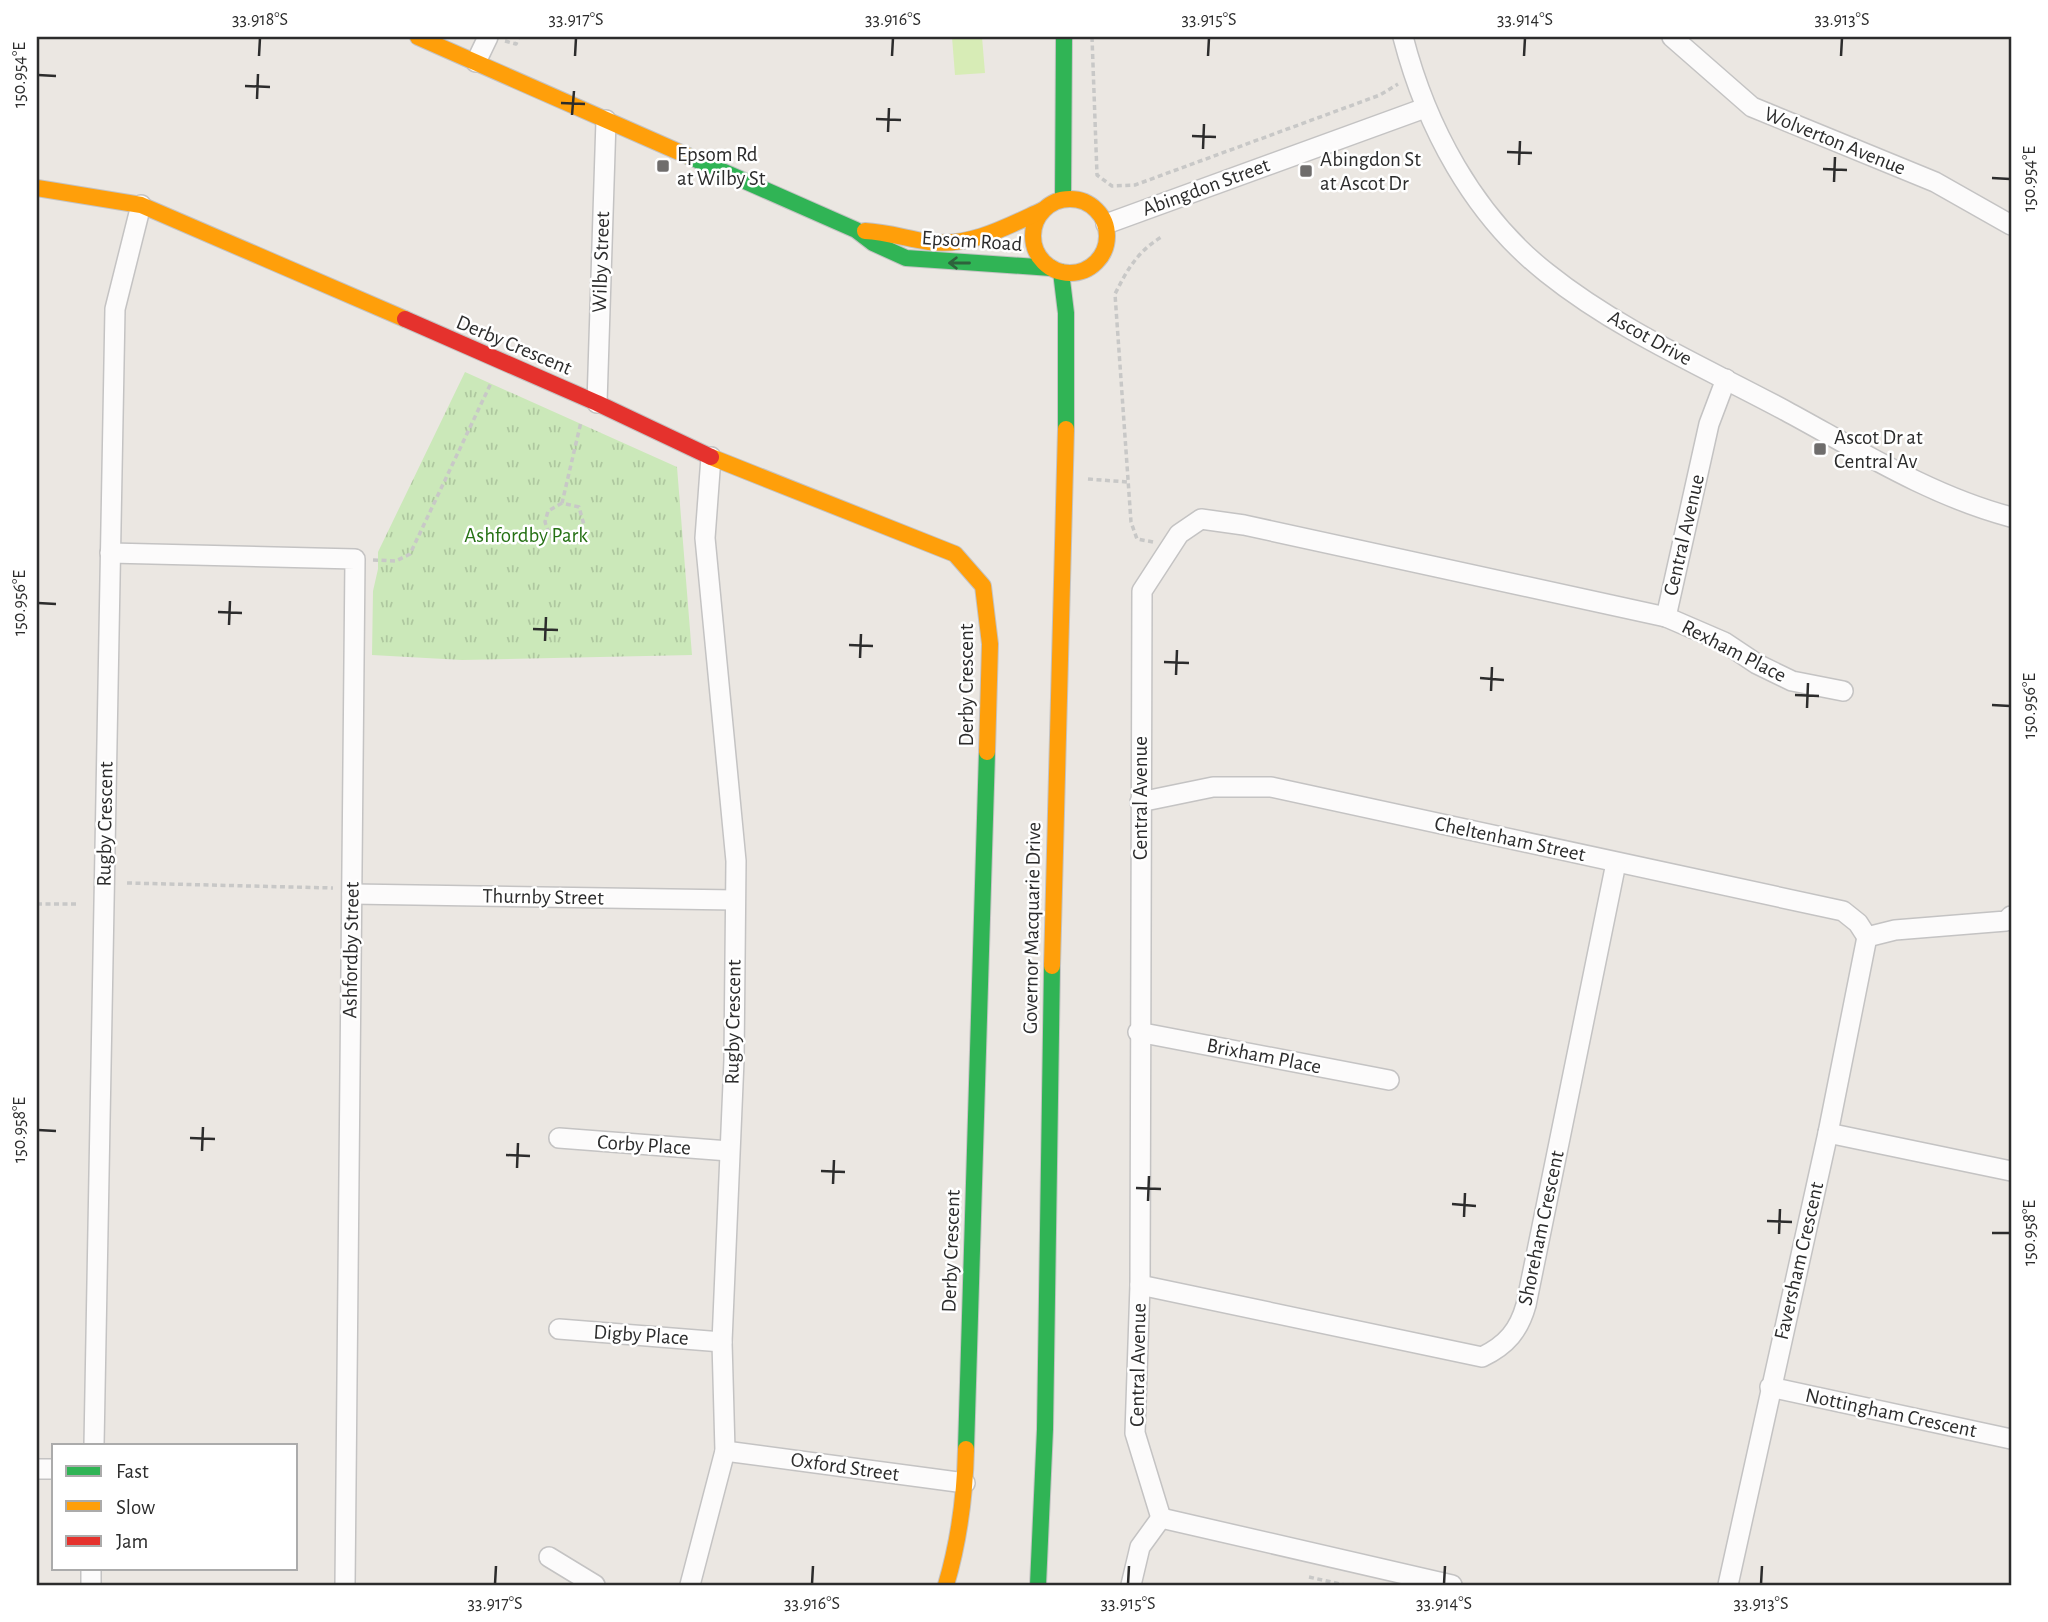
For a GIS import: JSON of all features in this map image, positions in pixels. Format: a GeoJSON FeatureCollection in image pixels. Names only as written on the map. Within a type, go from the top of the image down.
{"type":"FeatureCollection","features":[{"type":"Feature","properties":{"kind":"street","name":"Epsom Road"},"geometry":{"type":"LineString","coordinates":[[418,37],[856,230],[877,248],[929,262],[996,262],[1056,270]]}},
{"type":"Feature","properties":{"kind":"street"},"geometry":{"type":"LineString","coordinates":[[476,62],[488,37]]}},
{"type":"Feature","properties":{"kind":"street"},"geometry":{"type":"LineString","coordinates":[[1063,198],[1064,37]]}},
{"type":"Feature","properties":{"kind":"street","name":"Ascot Drive"},"geometry":{"type":"LineString","coordinates":[[1403,37],[1425,108],[1470,188],[1527,256],[1579,297],[1726,379],[1947,495],[2011,517]]}},
{"type":"Feature","properties":{"kind":"street","name":"Wolverton Avenue"},"geometry":{"type":"LineString","coordinates":[[1672,37],[1752,107],[1935,182],[2011,225]]}},
{"type":"Feature","properties":{"kind":"street","name":"Abingdon Street"},"geometry":{"type":"LineString","coordinates":[[1106,224],[1425,108]]}},
{"type":"Feature","properties":{"kind":"street","name":"Wilby Street"},"geometry":{"type":"LineString","coordinates":[[597,403],[606,121]]}},
{"type":"Feature","properties":{"kind":"street","name":"Derby Crescent"},"geometry":{"type":"LineString","coordinates":[[37,188],[95,195],[141,205],[597,403],[711,457],[955,554],[983,586],[990,644],[965,1483],[953,1561],[946,1585]]}},
{"type":"Feature","properties":{"kind":"street"},"geometry":{"type":"LineString","coordinates":[[1063,198],[1084,201],[1094,206],[1106,224],[1108,235],[1101,257],[1084,271],[1056,270],[1037,252],[1033,242],[1033,230],[1043,210],[1063,198]]}},
{"type":"Feature","properties":{"kind":"street","name":"Rugby Crescent"},"geometry":{"type":"LineString","coordinates":[[94,1444],[115,309],[141,205]]}},
{"type":"Feature","properties":{"kind":"street","name":"Epsom Road"},"geometry":{"type":"LineString","coordinates":[[856,230],[883,231],[931,242],[961,243],[991,236],[1043,210]]}},
{"type":"Feature","properties":{"kind":"street","name":"Governor Macquarie Drive"},"geometry":{"type":"LineString","coordinates":[[1038,1585],[1045,1415],[1053,909],[1066,494],[1066,313],[1056,270]]}},
{"type":"Feature","properties":{"kind":"street","name":"Central Avenue"},"geometry":{"type":"LineString","coordinates":[[1161,1518],[1135,1433],[1140,1286],[1138,1032],[1142,591],[1179,534],[1201,519],[1244,525],[1666,617],[1709,424],[1726,379]]}},
{"type":"Feature","properties":{"kind":"street","name":"Rugby Crescent"},"geometry":{"type":"LineString","coordinates":[[690,1585],[725,1451],[722,1342],[734,1060],[736,861],[705,538],[711,457]]}},
{"type":"Feature","properties":{"kind":"street"},"geometry":{"type":"LineString","coordinates":[[110,553],[355,559]]}},
{"type":"Feature","properties":{"kind":"street","name":"Ashfordby Street"},"geometry":{"type":"LineString","coordinates":[[345,1585],[355,559]]}},
{"type":"Feature","properties":{"kind":"street","name":"Rexham Place"},"geometry":{"type":"LineString","coordinates":[[1666,617],[1724,642],[1757,664],[1791,681],[1843,691]]}},
{"type":"Feature","properties":{"kind":"street","name":"Cheltenham Street"},"geometry":{"type":"LineString","coordinates":[[1140,802],[1213,787],[1271,787],[1843,911],[1858,923],[1867,937]]}},
{"type":"Feature","properties":{"kind":"street","name":"Shoreham Crescent"},"geometry":{"type":"LineString","coordinates":[[1140,1286],[1482,1357],[1494,1351],[1520,1327],[1526,1305],[1616,863]]}},
{"type":"Feature","properties":{"kind":"street","name":"Thurnby Street"},"geometry":{"type":"LineString","coordinates":[[352,894],[735,900]]}},
{"type":"Feature","properties":{"kind":"street"},"geometry":{"type":"LineString","coordinates":[[1867,937],[1895,930],[2006,921],[2011,916]]}},
{"type":"Feature","properties":{"kind":"street","name":"Faversham Crescent"},"geometry":{"type":"LineString","coordinates":[[1728,1585],[1828,1133],[1867,937]]}},
{"type":"Feature","properties":{"kind":"street","name":"Brixham Place"},"geometry":{"type":"LineString","coordinates":[[1138,1032],[1389,1080]]}},
{"type":"Feature","properties":{"kind":"street"},"geometry":{"type":"LineString","coordinates":[[1828,1133],[2011,1171]]}},
{"type":"Feature","properties":{"kind":"street","name":"Corby Place"},"geometry":{"type":"LineString","coordinates":[[559,1139],[729,1151]]}},
{"type":"Feature","properties":{"kind":"street","name":"Digby Place"},"geometry":{"type":"LineString","coordinates":[[559,1329],[722,1342]]}},
{"type":"Feature","properties":{"kind":"street","name":"Nottingham Crescent"},"geometry":{"type":"LineString","coordinates":[[1770,1387],[2011,1439]]}},
{"type":"Feature","properties":{"kind":"street","name":"Oxford Street"},"geometry":{"type":"LineString","coordinates":[[725,1451],[965,1483]]}},
{"type":"Feature","properties":{"kind":"street"},"geometry":{"type":"LineString","coordinates":[[1131,1585],[1140,1547],[1161,1518],[1432,1583],[1452,1585]]}},
{"type":"Feature","properties":{"kind":"street"},"geometry":{"type":"LineString","coordinates":[[549,1557],[595,1585]]}},
{"type":"Feature","properties":{"kind":"path"},"geometry":{"type":"LineString","coordinates":[[516,44],[519,37]]}},
{"type":"Feature","properties":{"kind":"path"},"geometry":{"type":"LineString","coordinates":[[1092,37],[1097,175],[1112,186],[1135,185],[1392,90]]}},
{"type":"Feature","properties":{"kind":"path"},"geometry":{"type":"LineString","coordinates":[[1158,543],[1137,540],[1130,522],[1115,294],[1129,266],[1142,249],[1163,236]]}},
{"type":"Feature","properties":{"kind":"path"},"geometry":{"type":"LineString","coordinates":[[355,559],[396,561],[410,554],[491,383]]}},
{"type":"Feature","properties":{"kind":"path"},"geometry":{"type":"LineString","coordinates":[[562,503],[579,507],[584,517],[584,525],[579,534],[565,539],[550,536],[545,522],[548,511],[562,503],[580,422]]}},
{"type":"Feature","properties":{"kind":"path"},"geometry":{"type":"LineString","coordinates":[[1086,479],[1128,482]]}},
{"type":"Feature","properties":{"kind":"path"},"geometry":{"type":"LineString","coordinates":[[127,883],[334,888],[352,894]]}},
{"type":"Feature","properties":{"kind":"path"},"geometry":{"type":"LineString","coordinates":[[37,904],[79,904]]}},
{"type":"Feature","properties":{"kind":"path"},"geometry":{"type":"LineString","coordinates":[[1309,1577],[1345,1585]]}},
{"type":"Feature","properties":{"kind":"green space"},"geometry":{"type":"Polygon","coordinates":[[[952,37],[982,37],[985,73],[955,75],[952,37]]]}},
{"type":"Feature","properties":{"kind":"green space","name":"Ashfordby Park"},"geometry":{"type":"Polygon","coordinates":[[[465,372],[677,467],[692,655],[462,660],[372,655],[373,591],[378,569],[378,552],[465,372]]]}},
{"type":"Feature","properties":{"kind":"traffic: fast"},"geometry":{"type":"LineString","coordinates":[[1063,199],[1064,37]]}},
{"type":"Feature","properties":{"kind":"traffic: fast"},"geometry":{"type":"LineString","coordinates":[[688,156],[856,230],[873,243],[906,258],[1051,268]]}},
{"type":"Feature","properties":{"kind":"traffic: fast"},"geometry":{"type":"LineString","coordinates":[[1061,272],[1066,313],[1066,429]]}},
{"type":"Feature","properties":{"kind":"traffic: fast"},"geometry":{"type":"LineString","coordinates":[[966,1449],[987,752]]}},
{"type":"Feature","properties":{"kind":"traffic: fast"},"geometry":{"type":"LineString","coordinates":[[1038,1585],[1045,1429],[1052,966]]}},
{"type":"Feature","properties":{"kind":"traffic: slow"},"geometry":{"type":"LineString","coordinates":[[418,37],[688,156]]}},
{"type":"Feature","properties":{"kind":"traffic: slow"},"geometry":{"type":"LineString","coordinates":[[37,188],[141,205],[405,319]]}},
{"type":"Feature","properties":{"kind":"traffic: slow"},"geometry":{"type":"LineString","coordinates":[[1063,199],[1077,199],[1091,205],[1101,215],[1107,236],[1101,257],[1091,267],[1077,273],[1063,273],[1049,267],[1039,257],[1033,243],[1033,229],[1039,215],[1049,205],[1063,199]]}},
{"type":"Feature","properties":{"kind":"traffic: slow"},"geometry":{"type":"LineString","coordinates":[[865,231],[929,242],[959,242],[988,234],[1043,210]]}},
{"type":"Feature","properties":{"kind":"traffic: slow"},"geometry":{"type":"LineString","coordinates":[[1052,966],[1066,429]]}},
{"type":"Feature","properties":{"kind":"traffic: slow"},"geometry":{"type":"LineString","coordinates":[[711,457],[955,554],[983,586],[990,644],[987,752]]}},
{"type":"Feature","properties":{"kind":"traffic: slow"},"geometry":{"type":"LineString","coordinates":[[946,1585],[960,1517],[966,1449]]}},
{"type":"Feature","properties":{"kind":"traffic: jam"},"geometry":{"type":"LineString","coordinates":[[405,319],[597,403],[711,457]]}},
{"type":"Feature","properties":{"kind":"place","name":"Epsom Rd at Wilby St"},"geometry":{"type":"Point","coordinates":[663,166]}},
{"type":"Feature","properties":{"kind":"place","name":"Abingdon St at Ascot Dr"},"geometry":{"type":"Point","coordinates":[1306,171]}},
{"type":"Feature","properties":{"kind":"place","name":"Ascot Dr at Central Av"},"geometry":{"type":"Point","coordinates":[1820,449]}}]}
